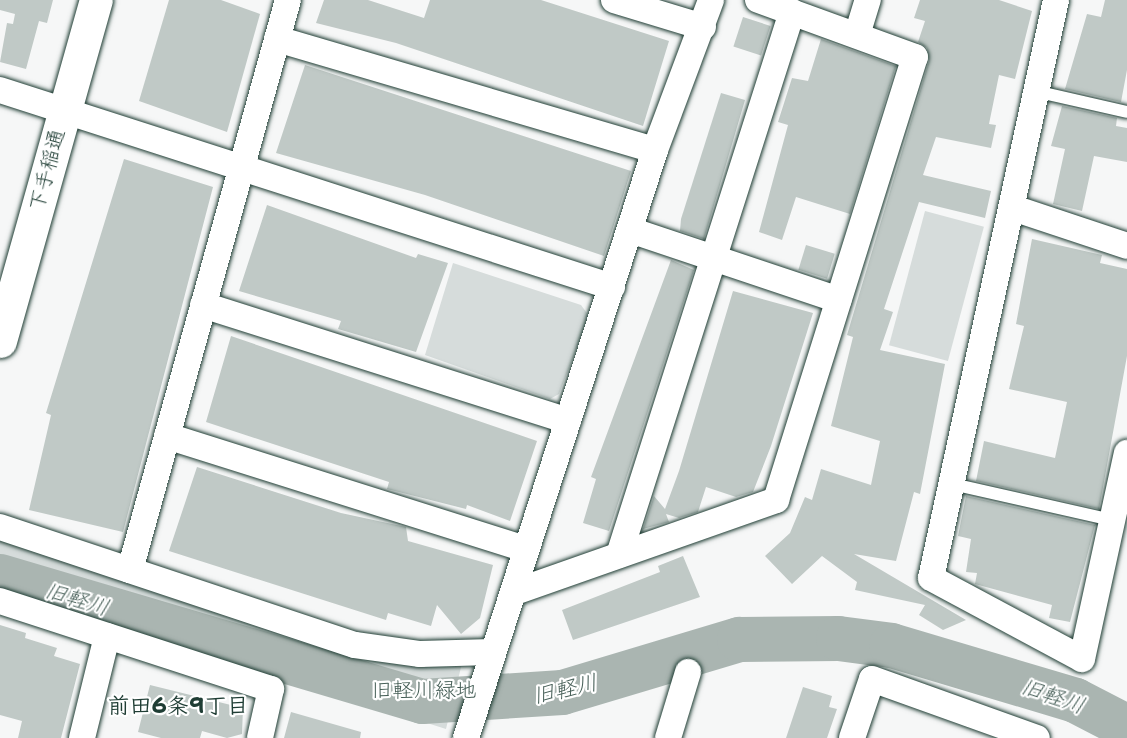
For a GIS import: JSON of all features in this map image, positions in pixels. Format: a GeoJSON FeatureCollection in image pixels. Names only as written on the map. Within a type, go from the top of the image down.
{"type":"FeatureCollection","features":[{"type":"Feature","properties":{"kind":"main road","name":"下手稲通"},"geometry":{"type":"LineString","coordinates":[[0,341],[96,0]]}},
{"type":"Feature","properties":{"kind":"street"},"geometry":{"type":"LineString","coordinates":[[130,570],[288,0]]}},
{"type":"Feature","properties":{"kind":"street"},"geometry":{"type":"LineString","coordinates":[[614,0],[703,27]]}},
{"type":"Feature","properties":{"kind":"street"},"geometry":{"type":"LineString","coordinates":[[468,729],[515,592],[526,549],[655,150],[703,27],[711,0]]}},
{"type":"Feature","properties":{"kind":"street"},"geometry":{"type":"LineString","coordinates":[[515,592],[776,500],[915,57],[758,0]]}},
{"type":"Feature","properties":{"kind":"street"},"geometry":{"type":"LineString","coordinates":[[857,35],[868,0]]}},
{"type":"Feature","properties":{"kind":"street"},"geometry":{"type":"LineString","coordinates":[[1056,0],[1039,92],[931,578],[1082,659],[1127,453]]}},
{"type":"Feature","properties":{"kind":"street"},"geometry":{"type":"LineString","coordinates":[[619,555],[792,12]]}},
{"type":"Feature","properties":{"kind":"street"},"geometry":{"type":"LineString","coordinates":[[277,39],[655,150]]}},
{"type":"Feature","properties":{"kind":"street"},"geometry":{"type":"LineString","coordinates":[[0,90],[242,165],[612,287]]}},
{"type":"Feature","properties":{"kind":"street"},"geometry":{"type":"LineString","coordinates":[[1013,208],[1127,246]]}},
{"type":"Feature","properties":{"kind":"street"},"geometry":{"type":"LineString","coordinates":[[630,230],[839,300]]}},
{"type":"Feature","properties":{"kind":"street"},"geometry":{"type":"LineString","coordinates":[[203,305],[568,421]]}},
{"type":"Feature","properties":{"kind":"street"},"geometry":{"type":"LineString","coordinates":[[167,436],[526,549]]}},
{"type":"Feature","properties":{"kind":"street"},"geometry":{"type":"LineString","coordinates":[[0,527],[355,645],[490,661]]}},
{"type":"Feature","properties":{"kind":"street"},"geometry":{"type":"LineString","coordinates":[[0,601],[271,689],[260,738]]}},
{"type":"Feature","properties":{"kind":"street"},"geometry":{"type":"LineString","coordinates":[[82,738],[107,636]]}},
{"type":"Feature","properties":{"kind":"street"},"geometry":{"type":"LineString","coordinates":[[668,738],[688,672]]}},
{"type":"Feature","properties":{"kind":"street"},"geometry":{"type":"LineString","coordinates":[[852,738],[872,679],[1037,738]]}},
{"type":"Feature","properties":{"kind":"lane"},"geometry":{"type":"LineString","coordinates":[[1039,92],[1127,112]]}},
{"type":"Feature","properties":{"kind":"lane"},"geometry":{"type":"LineString","coordinates":[[952,484],[1112,520]]}},
{"type":"Feature","properties":{"kind":"green space"},"geometry":{"type":"Polygon","coordinates":[[[925,211],[984,227],[948,361],[889,345],[925,211]]]}},
{"type":"Feature","properties":{"kind":"green space"},"geometry":{"type":"Polygon","coordinates":[[[453,263],[581,305],[589,316],[559,394],[550,399],[425,355],[453,263]]]}},
{"type":"Feature","properties":{"kind":"green space","name":"旧軽川緑地"},"geometry":{"type":"Polygon","coordinates":[[[0,534],[129,577],[463,659],[446,729],[0,588],[0,534]]]}},
{"type":"Feature","properties":{"kind":"building"},"geometry":{"type":"Polygon","coordinates":[[[0,0],[53,0],[47,23],[39,21],[26,69],[0,62],[7,23],[13,24],[15,14],[0,10],[0,0]]]}},
{"type":"Feature","properties":{"kind":"building"},"geometry":{"type":"Polygon","coordinates":[[[169,0],[221,0],[260,14],[227,132],[139,101],[169,0]]]}},
{"type":"Feature","properties":{"kind":"building"},"geometry":{"type":"Polygon","coordinates":[[[324,0],[368,0],[424,18],[430,0],[541,0],[669,41],[643,126],[396,43],[316,23],[324,0]]]}},
{"type":"Feature","properties":{"kind":"building"},"geometry":{"type":"Polygon","coordinates":[[[920,0],[999,0],[1032,11],[1015,79],[999,75],[989,124],[996,125],[991,148],[936,137],[923,175],[991,191],[985,218],[919,202],[884,309],[893,312],[880,350],[945,364],[920,494],[914,492],[896,561],[854,554],[966,620],[943,630],[919,615],[925,605],[855,590],[857,582],[822,556],[792,584],[765,556],[790,533],[805,497],[812,500],[821,469],[871,485],[880,441],[831,426],[853,337],[847,335],[929,61],[927,48],[918,42],[925,21],[914,18],[920,0]]]}},
{"type":"Feature","properties":{"kind":"building"},"geometry":{"type":"Polygon","coordinates":[[[1105,0],[1127,0],[1127,70],[1121,102],[1065,89],[1087,14],[1101,17],[1105,0]]]}},
{"type":"Feature","properties":{"kind":"building"},"geometry":{"type":"Polygon","coordinates":[[[743,17],[771,26],[761,55],[733,46],[743,17]]]}},
{"type":"Feature","properties":{"kind":"building"},"geometry":{"type":"Polygon","coordinates":[[[821,39],[896,66],[850,214],[796,197],[782,240],[759,232],[788,125],[778,122],[792,78],[808,81],[821,39]]]}},
{"type":"Feature","properties":{"kind":"building"},"geometry":{"type":"Polygon","coordinates":[[[305,65],[631,171],[604,256],[425,195],[276,153],[305,65]]]}},
{"type":"Feature","properties":{"kind":"building"},"geometry":{"type":"Polygon","coordinates":[[[721,93],[745,100],[704,239],[680,231],[681,219],[721,93]]]}},
{"type":"Feature","properties":{"kind":"building"},"geometry":{"type":"Polygon","coordinates":[[[1062,106],[1117,118],[1116,126],[1127,128],[1127,162],[1094,156],[1082,211],[1053,204],[1065,149],[1051,146],[1062,106]]]}},
{"type":"Feature","properties":{"kind":"building"},"geometry":{"type":"Polygon","coordinates":[[[124,159],[213,187],[123,532],[29,510],[51,415],[46,413],[124,159]]]}},
{"type":"Feature","properties":{"kind":"building"},"geometry":{"type":"Polygon","coordinates":[[[267,205],[416,258],[418,254],[448,263],[416,352],[338,329],[341,321],[239,291],[267,205]]]}},
{"type":"Feature","properties":{"kind":"building"},"geometry":{"type":"Polygon","coordinates":[[[1032,239],[1102,255],[1100,263],[1127,269],[1127,356],[1099,509],[976,481],[984,441],[1055,458],[1067,402],[1009,389],[1024,326],[1016,324],[1032,239]]]}},
{"type":"Feature","properties":{"kind":"building"},"geometry":{"type":"Polygon","coordinates":[[[806,245],[835,254],[827,279],[798,270],[806,245]]]}},
{"type":"Feature","properties":{"kind":"building"},"geometry":{"type":"Polygon","coordinates":[[[671,260],[694,270],[609,531],[583,523],[596,479],[591,477],[671,260]]]}},
{"type":"Feature","properties":{"kind":"building"},"geometry":{"type":"Polygon","coordinates":[[[733,291],[813,313],[771,446],[753,492],[736,497],[706,487],[698,512],[679,518],[666,514],[669,522],[643,529],[654,496],[665,509],[679,471],[733,291]]]}},
{"type":"Feature","properties":{"kind":"building"},"geometry":{"type":"Polygon","coordinates":[[[231,336],[537,441],[510,521],[467,505],[466,509],[387,489],[389,482],[206,422],[231,336]]]}},
{"type":"Feature","properties":{"kind":"building"},"geometry":{"type":"Polygon","coordinates":[[[197,467],[341,513],[406,527],[408,541],[493,565],[480,618],[461,634],[437,605],[431,626],[388,613],[386,620],[169,551],[197,467]]]}},
{"type":"Feature","properties":{"kind":"building"},"geometry":{"type":"Polygon","coordinates":[[[966,496],[1095,525],[1070,622],[1049,618],[1052,605],[975,584],[977,573],[966,572],[971,539],[958,536],[966,496]]]}},
{"type":"Feature","properties":{"kind":"building"},"geometry":{"type":"Polygon","coordinates":[[[683,556],[700,597],[573,640],[562,610],[660,572],[658,566],[683,556]]]}},
{"type":"Feature","properties":{"kind":"building"},"geometry":{"type":"Polygon","coordinates":[[[0,625],[26,633],[25,638],[57,648],[54,656],[80,664],[61,738],[18,738],[22,721],[0,715],[0,625]]]}},
{"type":"Feature","properties":{"kind":"building"},"geometry":{"type":"Polygon","coordinates":[[[150,685],[243,708],[242,734],[227,738],[202,731],[200,738],[161,738],[138,732],[150,685]]]}},
{"type":"Feature","properties":{"kind":"building"},"geometry":{"type":"Polygon","coordinates":[[[803,687],[832,696],[829,707],[837,709],[827,738],[786,738],[803,687]]]}},
{"type":"Feature","properties":{"kind":"building"},"geometry":{"type":"Polygon","coordinates":[[[291,712],[361,732],[360,738],[284,738],[291,712]]]}},
{"type":"Feature","properties":{"kind":"waterway","name":"旧軽川"},"geometry":{"type":"LineString","coordinates":[[0,576],[422,701],[562,692],[739,639],[838,638],[891,645],[1075,700],[1127,727]]}},
{"type":"Feature","properties":{"kind":"district","name":"前田6条9丁目"},"geometry":{"type":"Point","coordinates":[178,706]}}]}
